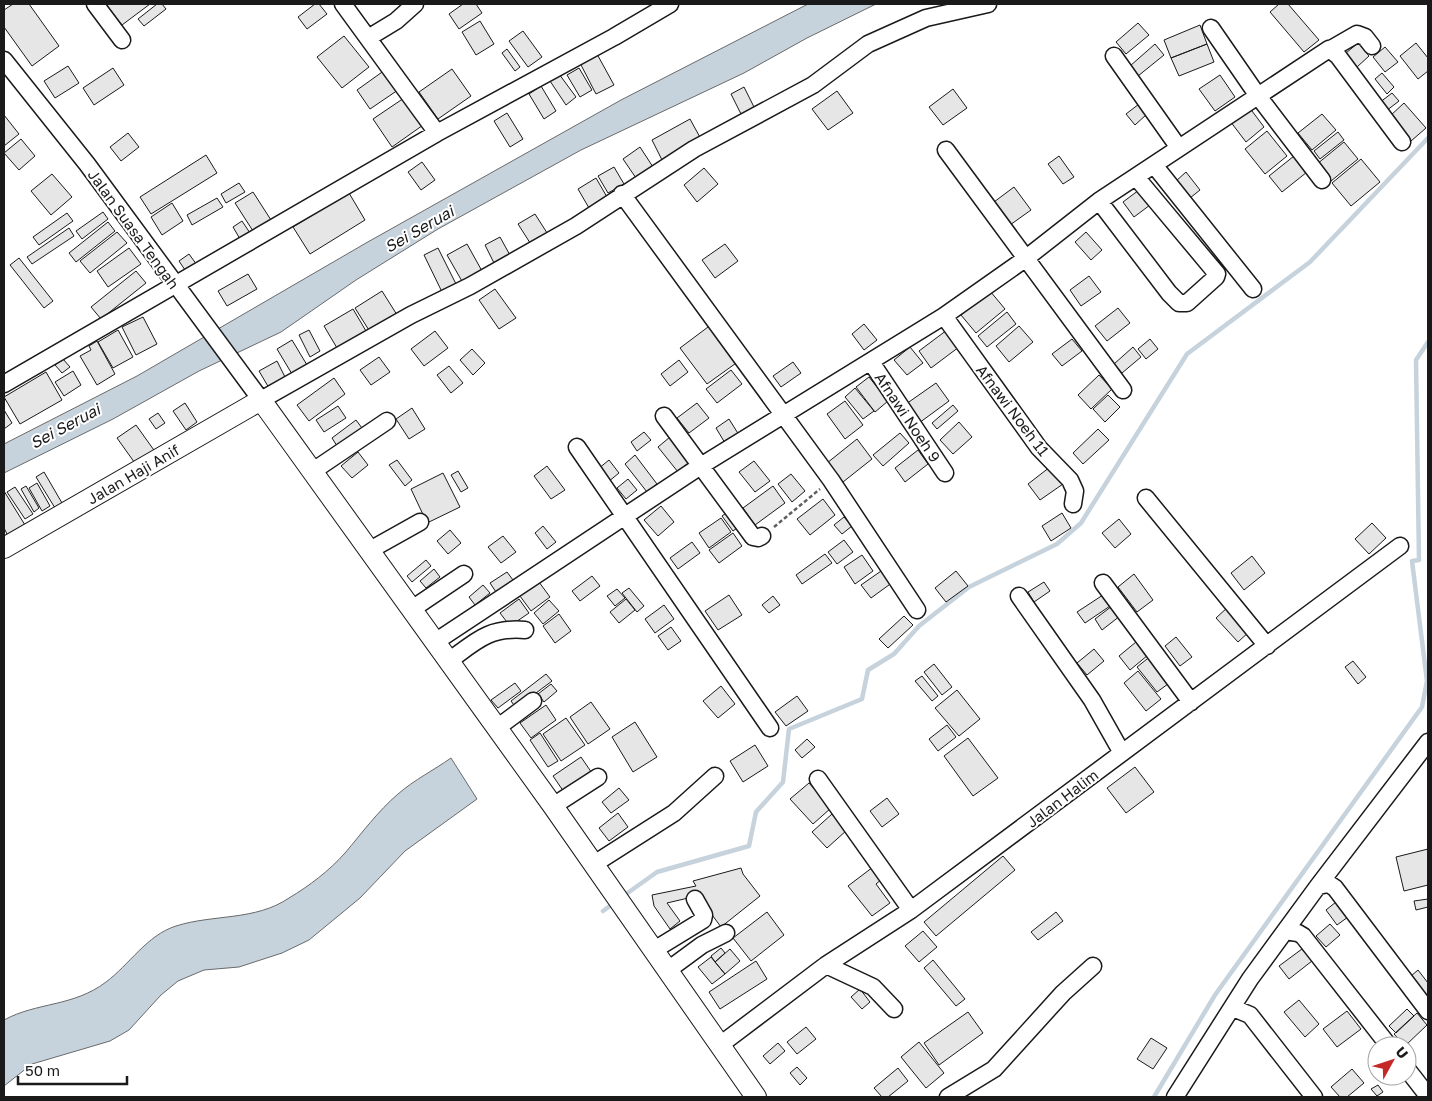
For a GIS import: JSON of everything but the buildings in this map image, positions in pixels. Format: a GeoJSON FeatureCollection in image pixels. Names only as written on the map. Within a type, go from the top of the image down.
{"type":"FeatureCollection","features":[{"type":"Feature","properties":{"kind":"main road"},"geometry":{"type":"LineString","coordinates":[[261,400],[498,728],[756,1097]]}},
{"type":"Feature","properties":{"kind":"main road","name":"Jalan Haji Anif"},"geometry":{"type":"LineString","coordinates":[[4,548],[261,400]]}},
{"type":"Feature","properties":{"kind":"street"},"geometry":{"type":"LineString","coordinates":[[95,4],[122,40]]}},
{"type":"Feature","properties":{"kind":"street"},"geometry":{"type":"LineString","coordinates":[[343,4],[437,133]]}},
{"type":"Feature","properties":{"kind":"street"},"geometry":{"type":"LineString","coordinates":[[368,38],[396,21],[415,4]]}},
{"type":"Feature","properties":{"kind":"street"},"geometry":{"type":"LineString","coordinates":[[4,384],[437,133],[614,37],[670,4]]}},
{"type":"Feature","properties":{"kind":"street"},"geometry":{"type":"LineString","coordinates":[[261,400],[411,315],[470,286],[576,226],[622,194],[694,149],[813,85],[868,44],[926,18],[988,4]]}},
{"type":"Feature","properties":{"kind":"street"},"geometry":{"type":"LineString","coordinates":[[1211,28],[1258,96],[1322,180]]}},
{"type":"Feature","properties":{"kind":"street"},"geometry":{"type":"LineString","coordinates":[[435,642],[699,467],[944,316],[1025,259],[1099,201],[1330,48],[1361,34],[1372,46]]}},
{"type":"Feature","properties":{"kind":"street"},"geometry":{"type":"LineString","coordinates":[[1330,48],[1402,142]]}},
{"type":"Feature","properties":{"kind":"street"},"geometry":{"type":"LineString","coordinates":[[1114,56],[1179,148]]}},
{"type":"Feature","properties":{"kind":"street","name":"Jalan Suasa Tengah"},"geometry":{"type":"LineString","coordinates":[[4,60],[87,164],[261,400]]}},
{"type":"Feature","properties":{"kind":"street"},"geometry":{"type":"LineString","coordinates":[[946,150],[1123,390]]}},
{"type":"Feature","properties":{"kind":"street"},"geometry":{"type":"LineString","coordinates":[[1154,165],[1253,289]]}},
{"type":"Feature","properties":{"kind":"street"},"geometry":{"type":"LineString","coordinates":[[1099,201],[1169,293],[1179,303],[1187,303],[1217,274],[1136,177]]}},
{"type":"Feature","properties":{"kind":"street"},"geometry":{"type":"LineString","coordinates":[[622,194],[831,480],[917,610]]}},
{"type":"Feature","properties":{"kind":"street","name":"Afnawi Noeh 11"},"geometry":{"type":"LineString","coordinates":[[944,316],[1039,448],[1070,480],[1075,491],[1073,504]]}},
{"type":"Feature","properties":{"kind":"street","name":"Afnawi Noeh 9"},"geometry":{"type":"LineString","coordinates":[[871,362],[946,473]]}},
{"type":"Feature","properties":{"kind":"street"},"geometry":{"type":"LineString","coordinates":[[664,416],[699,467],[753,537],[758,538],[762,536]]}},
{"type":"Feature","properties":{"kind":"street"},"geometry":{"type":"LineString","coordinates":[[313,470],[387,421]]}},
{"type":"Feature","properties":{"kind":"street"},"geometry":{"type":"LineString","coordinates":[[577,447],[623,517],[770,728]]}},
{"type":"Feature","properties":{"kind":"street"},"geometry":{"type":"LineString","coordinates":[[1146,498],[1267,646]]}},
{"type":"Feature","properties":{"kind":"street"},"geometry":{"type":"LineString","coordinates":[[370,550],[420,522]]}},
{"type":"Feature","properties":{"kind":"street","name":"Jalan Halim"},"geometry":{"type":"LineString","coordinates":[[720,1045],[826,965],[911,910],[1400,546]]}},
{"type":"Feature","properties":{"kind":"street"},"geometry":{"type":"LineString","coordinates":[[412,609],[464,574]]}},
{"type":"Feature","properties":{"kind":"street"},"geometry":{"type":"LineString","coordinates":[[1102,583],[1191,702]]}},
{"type":"Feature","properties":{"kind":"street"},"geometry":{"type":"LineString","coordinates":[[1019,596],[1092,700],[1122,753]]}},
{"type":"Feature","properties":{"kind":"street"},"geometry":{"type":"LineString","coordinates":[[449,661],[493,631],[508,629],[525,630]]}},
{"type":"Feature","properties":{"kind":"street"},"geometry":{"type":"LineString","coordinates":[[498,728],[533,701]]}},
{"type":"Feature","properties":{"kind":"street"},"geometry":{"type":"LineString","coordinates":[[1182,1095],[1250,979],[1428,742]]}},
{"type":"Feature","properties":{"kind":"street"},"geometry":{"type":"LineString","coordinates":[[594,864],[674,813],[716,776]]}},
{"type":"Feature","properties":{"kind":"street"},"geometry":{"type":"LineString","coordinates":[[553,806],[598,777]]}},
{"type":"Feature","properties":{"kind":"street"},"geometry":{"type":"LineString","coordinates":[[818,779],[911,910]]}},
{"type":"Feature","properties":{"kind":"street"},"geometry":{"type":"LineString","coordinates":[[1318,886],[1330,884],[1336,888],[1428,1011]]}},
{"type":"Feature","properties":{"kind":"street"},"geometry":{"type":"LineString","coordinates":[[654,950],[703,920],[704,915],[695,899]]}},
{"type":"Feature","properties":{"kind":"street"},"geometry":{"type":"LineString","coordinates":[[1285,931],[1298,933],[1303,936],[1381,1036]]}},
{"type":"Feature","properties":{"kind":"street"},"geometry":{"type":"LineString","coordinates":[[668,970],[702,945],[726,933]]}},
{"type":"Feature","properties":{"kind":"street"},"geometry":{"type":"LineString","coordinates":[[826,965],[873,987],[894,1009]]}},
{"type":"Feature","properties":{"kind":"street"},"geometry":{"type":"LineString","coordinates":[[948,1097],[994,1069],[1062,993],[1093,966]]}},
{"type":"Feature","properties":{"kind":"street"},"geometry":{"type":"LineString","coordinates":[[1233,1008],[1250,1015],[1314,1097]]}},
{"type":"Feature","properties":{"kind":"street"},"geometry":{"type":"LineString","coordinates":[[1417,1082],[1428,1096]]}},
{"type":"Feature","properties":{"kind":"path"},"geometry":{"type":"LineString","coordinates":[[762,536],[831,480]]}},
{"type":"Feature","properties":{"kind":"water","name":"Sei Seruai"},"geometry":{"type":"Polygon","coordinates":[[[808,4],[876,4],[807,38],[744,73],[581,150],[438,229],[356,280],[281,332],[199,371],[113,419],[4,473],[4,444],[137,376],[366,243],[621,100],[808,4]]]}},
{"type":"Feature","properties":{"kind":"water"},"geometry":{"type":"Polygon","coordinates":[[[451,758],[477,799],[405,851],[360,898],[309,940],[282,953],[239,967],[204,970],[178,981],[161,995],[129,1030],[110,1041],[32,1064],[4,1086],[4,1020],[29,1010],[81,996],[93,990],[106,982],[147,943],[166,930],[190,922],[248,914],[276,905],[289,898],[332,866],[398,794],[451,758]]]}},
{"type":"Feature","properties":{"kind":"waterway"},"geometry":{"type":"LineString","coordinates":[[622,897],[657,872],[749,846],[756,812],[783,782],[789,729],[862,699],[868,670],[894,654],[919,626],[969,587],[1057,544],[1081,523],[1187,354],[1310,262],[1428,138]]}},
{"type":"Feature","properties":{"kind":"waterway"},"geometry":{"type":"LineString","coordinates":[[1154,1097],[1215,995],[1422,707],[1427,681],[1412,561],[1419,560],[1416,360],[1428,342]]}},
{"type":"Feature","properties":{"kind":"waterway"},"geometry":{"type":"LineString","coordinates":[[603,911],[614,903]]}}]}
